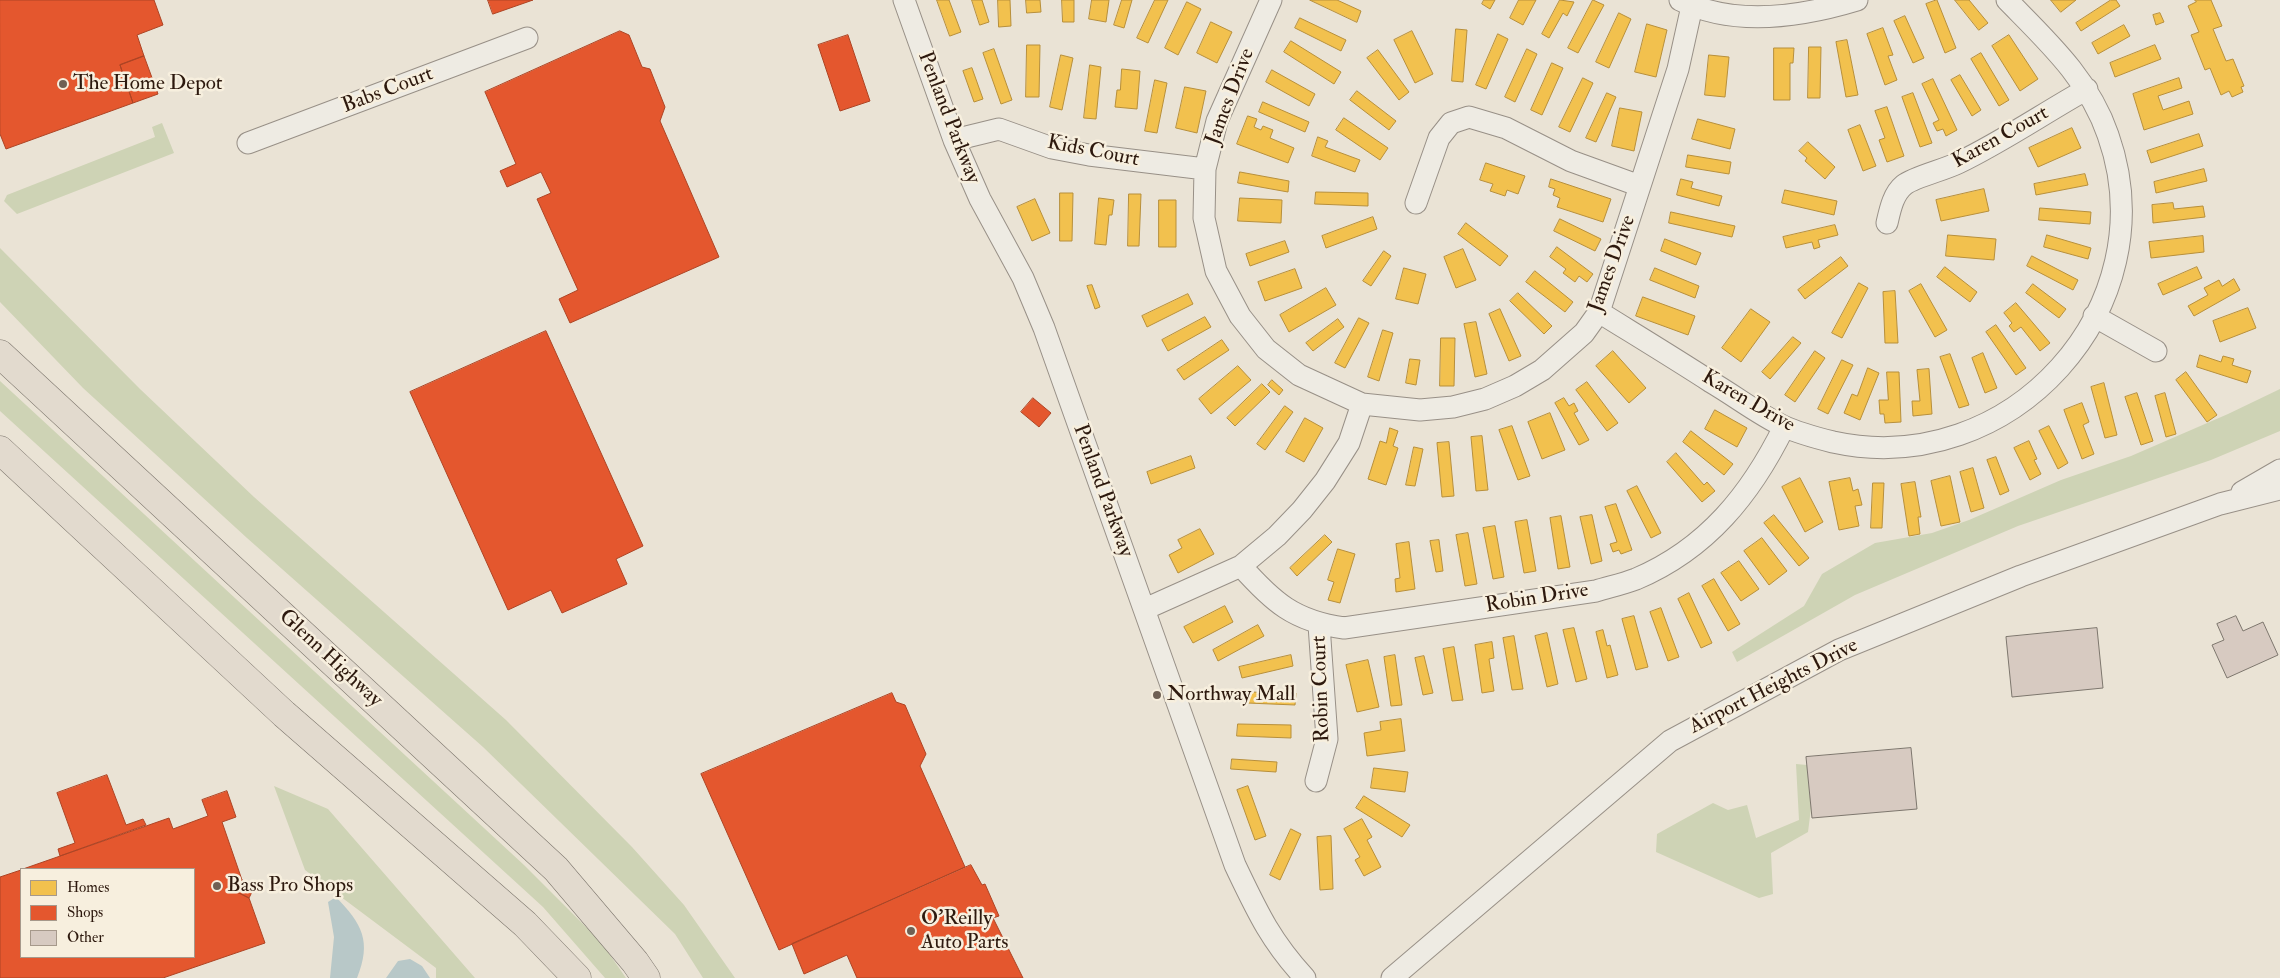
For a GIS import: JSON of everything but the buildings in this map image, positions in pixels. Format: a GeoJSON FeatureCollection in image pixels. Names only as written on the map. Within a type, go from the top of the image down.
{"type":"FeatureCollection","features":[{"type":"Feature","properties":{"kind":"highway","name":"Glenn Highway"},"geometry":{"type":"LineString","coordinates":[[0,354],[556,869],[635,962],[646,978]]}},
{"type":"Feature","properties":{"kind":"highway"},"geometry":{"type":"LineString","coordinates":[[0,450],[284,714],[526,924],[577,978]]}},
{"type":"Feature","properties":{"kind":"street","name":"Penland Parkway"},"geometry":{"type":"LineString","coordinates":[[904,0],[954,140],[980,199],[1023,278],[1044,328],[1235,865],[1262,922],[1281,951],[1306,978]]}},
{"type":"Feature","properties":{"kind":"street"},"geometry":{"type":"LineString","coordinates":[[1686,3],[1748,17],[1815,11],[1857,0]]}},
{"type":"Feature","properties":{"kind":"street"},"geometry":{"type":"LineString","coordinates":[[2007,0],[2067,63],[2088,89]]}},
{"type":"Feature","properties":{"kind":"street","name":"James Drive"},"geometry":{"type":"LineString","coordinates":[[1264,2],[1217,121],[1205,169],[1204,218],[1216,271],[1240,316],[1266,349],[1299,375],[1362,404],[1420,410],[1453,407],[1484,399],[1515,386],[1542,370],[1584,333],[1599,312],[1678,69],[1686,3]]}},
{"type":"Feature","properties":{"kind":"street","name":"Babs Court"},"geometry":{"type":"LineString","coordinates":[[248,143],[526,38]]}},
{"type":"Feature","properties":{"kind":"street","name":"Karen Drive"},"geometry":{"type":"LineString","coordinates":[[1599,312],[1784,427],[1833,442],[1874,447],[1912,446],[1950,438],[1983,426],[2021,404],[2052,378],[2076,349],[2108,285],[2118,251],[2121,208],[2117,172],[2108,135],[2088,89]]}},
{"type":"Feature","properties":{"kind":"street","name":"Karen Court"},"geometry":{"type":"LineString","coordinates":[[1887,222],[1890,205],[1904,185],[1956,164],[1988,148],[2088,89]]}},
{"type":"Feature","properties":{"kind":"street"},"geometry":{"type":"LineString","coordinates":[[1416,203],[1439,138],[1451,123],[1469,117],[1506,128],[1571,161],[1640,186]]}},
{"type":"Feature","properties":{"kind":"street","name":"Kids Court"},"geometry":{"type":"LineString","coordinates":[[954,140],[999,129],[1052,148],[1089,155],[1205,169]]}},
{"type":"Feature","properties":{"kind":"street"},"geometry":{"type":"LineString","coordinates":[[2094,316],[2156,351]]}},
{"type":"Feature","properties":{"kind":"street"},"geometry":{"type":"LineString","coordinates":[[1144,609],[1241,566],[1283,529],[1325,481],[1349,443],[1362,404]]}},
{"type":"Feature","properties":{"kind":"street","name":"Robin Drive"},"geometry":{"type":"LineString","coordinates":[[1241,566],[1268,596],[1295,614],[1320,625],[1344,628],[1596,591],[1636,579],[1671,560],[1705,537],[1736,505],[1765,465],[1784,427]]}},
{"type":"Feature","properties":{"kind":"street","name":"Airport Heights Drive"},"geometry":{"type":"LineString","coordinates":[[2220,504],[2280,470]]}},
{"type":"Feature","properties":{"kind":"street","name":"Airport Heights Drive"},"geometry":{"type":"LineString","coordinates":[[1392,978],[1670,741],[1828,655],[2022,576],[2220,504],[2280,489]]}},
{"type":"Feature","properties":{"kind":"street","name":"Robin Court"},"geometry":{"type":"LineString","coordinates":[[1316,781],[1327,739],[1320,625]]}},
{"type":"Feature","properties":{"kind":"green space"},"geometry":{"type":"Polygon","coordinates":[[[162,123],[174,153],[17,214],[4,201],[7,195],[155,137],[152,127],[162,123]]]}},
{"type":"Feature","properties":{"kind":"green space"},"geometry":{"type":"Polygon","coordinates":[[[0,248],[140,389],[254,497],[506,720],[632,847],[684,905],[735,978],[703,978],[675,934],[483,747],[247,538],[83,388],[0,302],[0,248]]]}},
{"type":"Feature","properties":{"kind":"green space"},"geometry":{"type":"Polygon","coordinates":[[[0,381],[524,865],[601,942],[626,978],[605,978],[543,907],[0,411],[0,381]]]}},
{"type":"Feature","properties":{"kind":"green space"},"geometry":{"type":"Polygon","coordinates":[[[2280,389],[2280,431],[2211,460],[2018,526],[1855,595],[1737,662],[1732,652],[1804,606],[1822,574],[1875,543],[1932,533],[1969,520],[2061,480],[2131,456],[2280,389]]]}},
{"type":"Feature","properties":{"kind":"green space"},"geometry":{"type":"Polygon","coordinates":[[[1796,764],[1807,765],[1811,808],[1808,832],[1771,853],[1773,894],[1759,898],[1656,852],[1657,834],[1713,803],[1728,810],[1747,805],[1756,838],[1799,820],[1796,764]]]}},
{"type":"Feature","properties":{"kind":"green space"},"geometry":{"type":"Polygon","coordinates":[[[274,786],[328,809],[475,978],[436,978],[436,968],[305,870],[274,786]]]}},
{"type":"Feature","properties":{"kind":"shaded area"},"geometry":{"type":"Polygon","coordinates":[[[336,897],[352,916],[362,934],[364,954],[357,978],[330,978],[334,937],[328,902],[336,897]]]}},
{"type":"Feature","properties":{"kind":"shaded area"},"geometry":{"type":"Polygon","coordinates":[[[410,959],[422,966],[430,978],[386,978],[398,961],[410,959]]]}},
{"type":"Feature","properties":{"kind":"place","name":"The Home Depot"},"geometry":{"type":"Point","coordinates":[63,84]}},
{"type":"Feature","properties":{"kind":"place","name":"Northway Mall"},"geometry":{"type":"Point","coordinates":[1157,695]}},
{"type":"Feature","properties":{"kind":"place","name":"Bass Pro Shops"},"geometry":{"type":"Point","coordinates":[217,886]}},
{"type":"Feature","properties":{"kind":"place","name":"O'Reilly Auto Parts"},"geometry":{"type":"Point","coordinates":[911,931]}}]}
